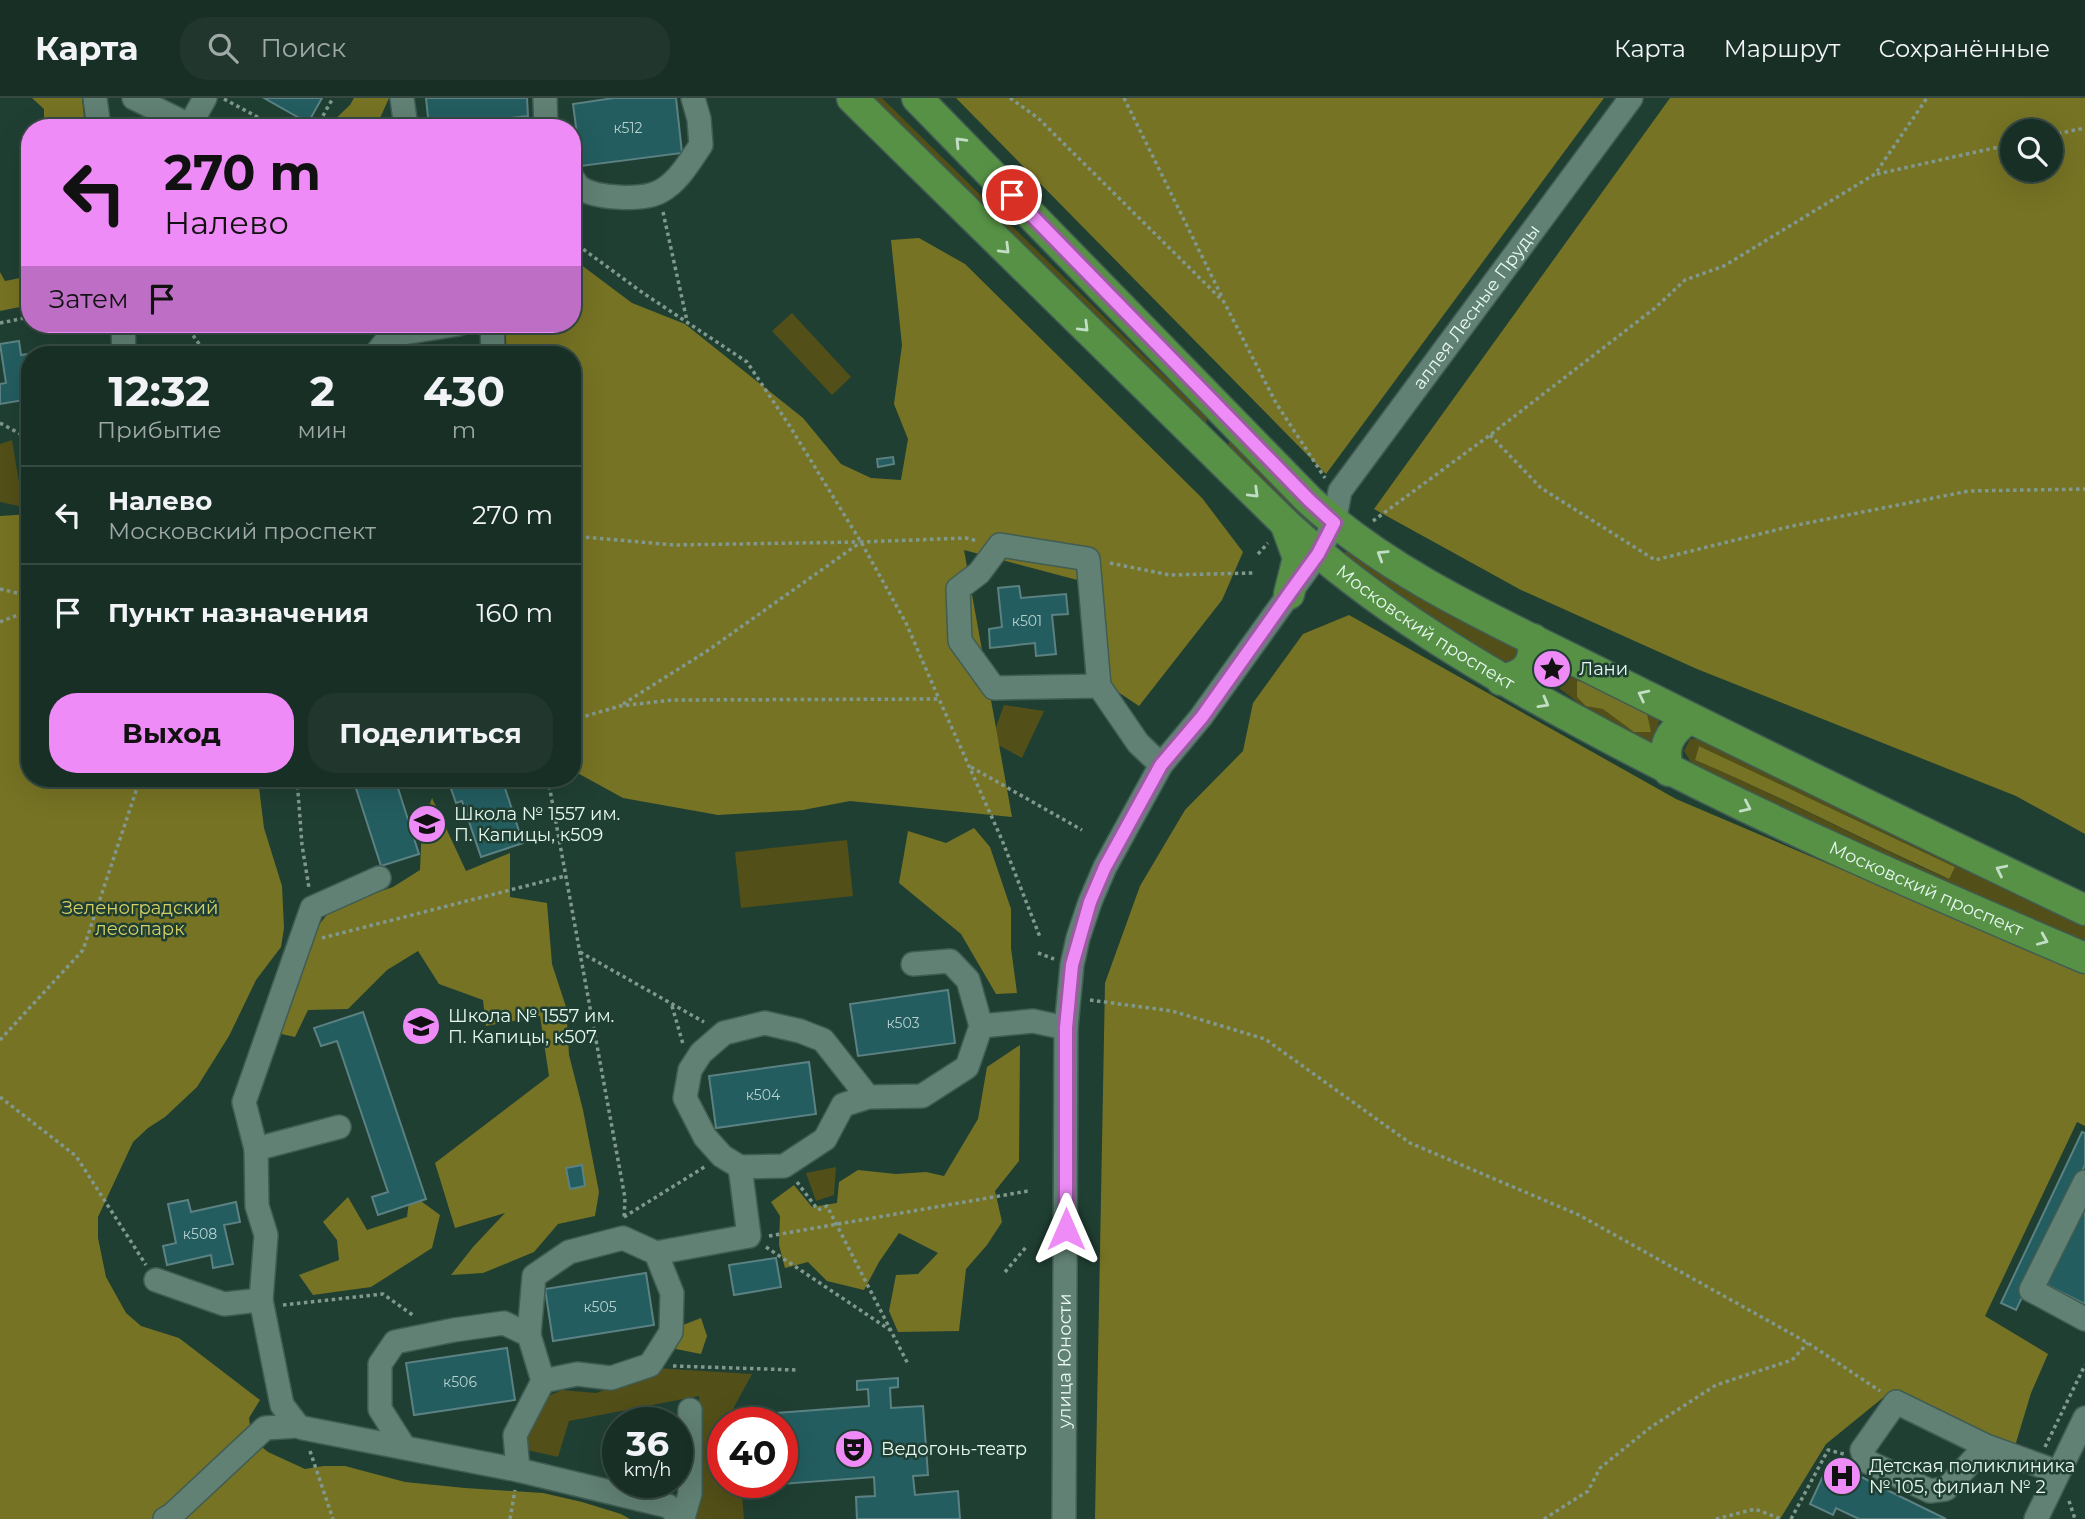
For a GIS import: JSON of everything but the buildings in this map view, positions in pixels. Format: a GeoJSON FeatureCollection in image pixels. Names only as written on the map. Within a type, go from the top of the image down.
{"type":"FeatureCollection","features":[{"type":"Feature","properties":{"kind":"main road","name":"Московский проспект"},"geometry":{"type":"LineString","coordinates":[[852,98],[1205,446],[1318,554],[1354,582],[1501,680],[1669,771],[1907,883],[2085,958]]}},
{"type":"Feature","properties":{"kind":"main road","name":"Московский проспект"},"geometry":{"type":"LineString","coordinates":[[917,98],[1334,523],[1354,538],[1431,586],[1532,639],[2085,911]]}},
{"type":"Feature","properties":{"kind":"main road"},"geometry":{"type":"LineString","coordinates":[[1205,446],[1231,419]]}},
{"type":"Feature","properties":{"kind":"main road"},"geometry":{"type":"LineString","coordinates":[[1286,524],[1298,558],[1289,594]]}},
{"type":"Feature","properties":{"kind":"main road"},"geometry":{"type":"LineString","coordinates":[[1501,680],[1514,677],[1528,667],[1534,654],[1532,639]]}},
{"type":"Feature","properties":{"kind":"main road"},"geometry":{"type":"LineString","coordinates":[[1669,771],[1664,757],[1669,737],[1678,726],[1690,718]]}},
{"type":"Feature","properties":{"kind":"street"},"geometry":{"type":"LineString","coordinates":[[95,98],[98,119]]}},
{"type":"Feature","properties":{"kind":"street"},"geometry":{"type":"LineString","coordinates":[[134,98],[178,119]]}},
{"type":"Feature","properties":{"kind":"street"},"geometry":{"type":"LineString","coordinates":[[195,119],[205,98]]}},
{"type":"Feature","properties":{"kind":"street"},"geometry":{"type":"LineString","coordinates":[[402,98],[405,119]]}},
{"type":"Feature","properties":{"kind":"street"},"geometry":{"type":"LineString","coordinates":[[545,98],[546,119]]}},
{"type":"Feature","properties":{"kind":"street"},"geometry":{"type":"LineString","coordinates":[[581,188],[606,196],[636,197],[659,192],[673,182],[701,145],[694,98]]}},
{"type":"Feature","properties":{"kind":"street","name":"аллея Лесные Пруды"},"geometry":{"type":"LineString","coordinates":[[1334,523],[1340,491],[1631,98]]}},
{"type":"Feature","properties":{"kind":"street"},"geometry":{"type":"LineString","coordinates":[[382,346],[391,335],[403,333]]}},
{"type":"Feature","properties":{"kind":"street","name":"улица Юности"},"geometry":{"type":"LineString","coordinates":[[1064,1519],[1066,1028],[1072,965],[1090,902],[1105,867],[1161,765],[1202,717],[1318,554],[1334,523]]}},
{"type":"Feature","properties":{"kind":"street"},"geometry":{"type":"LineString","coordinates":[[1099,686],[994,688],[960,640],[958,589],[979,573],[1000,545],[1088,559],[1099,686],[1138,743],[1161,765]]}},
{"type":"Feature","properties":{"kind":"street"},"geometry":{"type":"LineString","coordinates":[[1289,594],[1320,576],[1354,582]]}},
{"type":"Feature","properties":{"kind":"street"},"geometry":{"type":"LineString","coordinates":[[300,1427],[282,1405],[262,1303],[266,1236],[257,1206],[256,1149],[244,1102],[312,908],[379,878]]}},
{"type":"Feature","properties":{"kind":"street"},"geometry":{"type":"LineString","coordinates":[[731,1162],[784,1167],[825,1139],[843,1105],[868,1097],[922,1096],[967,1067],[981,1026],[968,980],[950,961],[913,964]]}},
{"type":"Feature","properties":{"kind":"street"},"geometry":{"type":"LineString","coordinates":[[981,1026],[1033,1021],[1066,1028]]}},
{"type":"Feature","properties":{"kind":"street"},"geometry":{"type":"LineString","coordinates":[[656,1253],[751,1237],[731,1162],[705,1138],[685,1098],[690,1070],[701,1053],[724,1033],[765,1023],[800,1031],[823,1040],[868,1097]]}},
{"type":"Feature","properties":{"kind":"street"},"geometry":{"type":"LineString","coordinates":[[256,1149],[339,1127]]}},
{"type":"Feature","properties":{"kind":"street"},"geometry":{"type":"LineString","coordinates":[[2085,1182],[2031,1290],[2085,1319]]}},
{"type":"Feature","properties":{"kind":"street"},"geometry":{"type":"LineString","coordinates":[[518,1470],[515,1436],[543,1381],[529,1335],[534,1276],[569,1252],[624,1228],[656,1253],[672,1293],[671,1332],[650,1365],[611,1378],[577,1374],[543,1381]]}},
{"type":"Feature","properties":{"kind":"street"},"geometry":{"type":"LineString","coordinates":[[156,1280],[224,1304],[262,1303]]}},
{"type":"Feature","properties":{"kind":"street"},"geometry":{"type":"LineString","coordinates":[[404,1447],[380,1409],[380,1364],[395,1342],[504,1323],[529,1335]]}},
{"type":"Feature","properties":{"kind":"street"},"geometry":{"type":"LineString","coordinates":[[1986,1446],[1946,1489],[1930,1492],[1866,1461],[1862,1450],[1896,1402],[1986,1446],[2058,1472]]}},
{"type":"Feature","properties":{"kind":"street"},"geometry":{"type":"LineString","coordinates":[[2036,1519],[2085,1418]]}},
{"type":"Feature","properties":{"kind":"street"},"geometry":{"type":"LineString","coordinates":[[166,1519],[265,1428],[300,1427],[518,1470],[668,1506],[683,1519],[689,1498]]}},
{"type":"Feature","properties":{"kind":"path"},"geometry":{"type":"LineString","coordinates":[[222,98],[261,119]]}},
{"type":"Feature","properties":{"kind":"path"},"geometry":{"type":"LineString","coordinates":[[321,119],[333,98]]}},
{"type":"Feature","properties":{"kind":"path"},"geometry":{"type":"LineString","coordinates":[[1010,98],[1038,118],[1224,302]]}},
{"type":"Feature","properties":{"kind":"path"},"geometry":{"type":"LineString","coordinates":[[1124,98],[1276,403],[1326,481]]}},
{"type":"Feature","properties":{"kind":"path"},"geometry":{"type":"LineString","coordinates":[[1875,174],[1927,98]]}},
{"type":"Feature","properties":{"kind":"path"},"geometry":{"type":"LineString","coordinates":[[2063,133],[2085,128]]}},
{"type":"Feature","properties":{"kind":"path"},"geometry":{"type":"LineString","coordinates":[[1369,524],[1655,308],[1685,280],[1724,266],[1875,174],[2000,147]]}},
{"type":"Feature","properties":{"kind":"path"},"geometry":{"type":"LineString","coordinates":[[659,192],[687,322]]}},
{"type":"Feature","properties":{"kind":"path"},"geometry":{"type":"LineString","coordinates":[[581,248],[643,293],[747,362],[789,425],[861,542],[906,623],[1002,840],[1040,937]]}},
{"type":"Feature","properties":{"kind":"path"},"geometry":{"type":"LineString","coordinates":[[0,323],[21,319]]}},
{"type":"Feature","properties":{"kind":"path"},"geometry":{"type":"LineString","coordinates":[[0,423],[21,434]]}},
{"type":"Feature","properties":{"kind":"path"},"geometry":{"type":"LineString","coordinates":[[1490,435],[1541,488],[1655,560],[1792,526],[1969,491],[2085,489]]}},
{"type":"Feature","properties":{"kind":"path"},"geometry":{"type":"LineString","coordinates":[[581,537],[674,545],[966,538],[1000,545]]}},
{"type":"Feature","properties":{"kind":"path"},"geometry":{"type":"LineString","coordinates":[[620,706],[707,651],[861,542]]}},
{"type":"Feature","properties":{"kind":"path"},"geometry":{"type":"LineString","coordinates":[[1088,559],[1170,575],[1253,573]]}},
{"type":"Feature","properties":{"kind":"path"},"geometry":{"type":"LineString","coordinates":[[0,589],[21,594]]}},
{"type":"Feature","properties":{"kind":"path"},"geometry":{"type":"LineString","coordinates":[[0,622],[21,614]]}},
{"type":"Feature","properties":{"kind":"path"},"geometry":{"type":"LineString","coordinates":[[581,717],[620,706],[672,700],[939,699]]}},
{"type":"Feature","properties":{"kind":"path"},"geometry":{"type":"LineString","coordinates":[[969,766],[1082,830]]}},
{"type":"Feature","properties":{"kind":"path"},"geometry":{"type":"LineString","coordinates":[[0,1040],[83,950],[137,787]]}},
{"type":"Feature","properties":{"kind":"path"},"geometry":{"type":"LineString","coordinates":[[298,787],[302,845],[312,908]]}},
{"type":"Feature","properties":{"kind":"path"},"geometry":{"type":"LineString","coordinates":[[549,787],[625,1198],[624,1228]]}},
{"type":"Feature","properties":{"kind":"path"},"geometry":{"type":"LineString","coordinates":[[299,944],[565,876]]}},
{"type":"Feature","properties":{"kind":"path"},"geometry":{"type":"LineString","coordinates":[[579,951],[724,1033]]}},
{"type":"Feature","properties":{"kind":"path"},"geometry":{"type":"LineString","coordinates":[[1090,1000],[1171,1011],[1265,1039],[1410,1143],[1579,1215],[1808,1343],[1896,1402]]}},
{"type":"Feature","properties":{"kind":"path"},"geometry":{"type":"LineString","coordinates":[[672,1006],[690,1070]]}},
{"type":"Feature","properties":{"kind":"path"},"geometry":{"type":"LineString","coordinates":[[0,1097],[76,1156],[156,1280]]}},
{"type":"Feature","properties":{"kind":"path"},"geometry":{"type":"LineString","coordinates":[[624,1228],[731,1162]]}},
{"type":"Feature","properties":{"kind":"path"},"geometry":{"type":"LineString","coordinates":[[784,1167],[818,1210],[827,1206],[908,1364]]}},
{"type":"Feature","properties":{"kind":"path"},"geometry":{"type":"LineString","coordinates":[[751,1237],[1028,1191]]}},
{"type":"Feature","properties":{"kind":"path"},"geometry":{"type":"LineString","coordinates":[[751,1237],[892,1332]]}},
{"type":"Feature","properties":{"kind":"path"},"geometry":{"type":"LineString","coordinates":[[1005,1272],[1027,1246]]}},
{"type":"Feature","properties":{"kind":"path"},"geometry":{"type":"LineString","coordinates":[[262,1303],[383,1294],[438,1334]]}},
{"type":"Feature","properties":{"kind":"path"},"geometry":{"type":"LineString","coordinates":[[1544,1519],[1588,1491],[1600,1468],[1651,1427],[1716,1385],[1792,1360],[1808,1343]]}},
{"type":"Feature","properties":{"kind":"path"},"geometry":{"type":"LineString","coordinates":[[650,1365],[796,1370]]}},
{"type":"Feature","properties":{"kind":"path"},"geometry":{"type":"LineString","coordinates":[[2036,1464],[2085,1365]]}},
{"type":"Feature","properties":{"kind":"path"},"geometry":{"type":"LineString","coordinates":[[300,1427],[333,1519]]}},
{"type":"Feature","properties":{"kind":"path"},"geometry":{"type":"LineString","coordinates":[[1791,1519],[1828,1450],[1866,1461]]}},
{"type":"Feature","properties":{"kind":"path"},"geometry":{"type":"LineString","coordinates":[[510,1519],[518,1470]]}},
{"type":"Feature","properties":{"kind":"path"},"geometry":{"type":"LineString","coordinates":[[1716,1519],[1755,1509],[1781,1519]]}},
{"type":"Feature","properties":{"kind":"shaded area"},"geometry":{"type":"Polygon","coordinates":[[[866,98],[882,98],[1207,418],[1206,426],[866,98]]]}},
{"type":"Feature","properties":{"kind":"shaded area"},"geometry":{"type":"Polygon","coordinates":[[[792,313],[851,377],[832,395],[772,331],[792,313]]]}},
{"type":"Feature","properties":{"kind":"shaded area"},"geometry":{"type":"Polygon","coordinates":[[[12,440],[21,507],[0,502],[0,444],[12,440]]]}},
{"type":"Feature","properties":{"kind":"shaded area"},"geometry":{"type":"Polygon","coordinates":[[[1232,440],[1316,521],[1315,525],[1311,527],[1223,448],[1232,440]]]}},
{"type":"Feature","properties":{"kind":"shaded area"},"geometry":{"type":"Polygon","coordinates":[[[1348,549],[1517,641],[1521,651],[1506,662],[1421,613],[1348,562],[1344,554],[1348,549]]]}},
{"type":"Feature","properties":{"kind":"shaded area"},"geometry":{"type":"Polygon","coordinates":[[[1548,656],[1662,713],[1652,743],[1580,704],[1539,673],[1548,656]]]}},
{"type":"Feature","properties":{"kind":"shaded area"},"geometry":{"type":"Polygon","coordinates":[[[1004,705],[1044,711],[1022,758],[991,741],[1004,705]]]}},
{"type":"Feature","properties":{"kind":"shaded area"},"geometry":{"type":"Polygon","coordinates":[[[1705,738],[2085,925],[2085,944],[1980,901],[1694,767],[1684,751],[1690,739],[1705,738]],[[1699,746],[1695,760],[1948,879],[1955,867],[1699,746]]]}},
{"type":"Feature","properties":{"kind":"shaded area"},"geometry":{"type":"Polygon","coordinates":[[[847,840],[853,896],[741,908],[735,852],[847,840]]]}},
{"type":"Feature","properties":{"kind":"shaded area"},"geometry":{"type":"Polygon","coordinates":[[[836,1167],[834,1195],[816,1201],[806,1173],[836,1167]]]}},
{"type":"Feature","properties":{"kind":"shaded area"},"geometry":{"type":"Polygon","coordinates":[[[656,1368],[752,1374],[734,1407],[707,1407],[707,1498],[742,1498],[744,1519],[692,1519],[701,1485],[699,1396],[642,1407],[602,1407],[602,1415],[569,1421],[558,1457],[527,1450],[524,1434],[546,1397],[562,1390],[596,1393],[656,1368]]]}},
{"type":"Feature","properties":{"kind":"green space"},"geometry":{"type":"Polygon","coordinates":[[[32,98],[82,98],[84,119],[44,119],[44,109],[32,98]]]}},
{"type":"Feature","properties":{"kind":"green space"},"geometry":{"type":"Polygon","coordinates":[[[354,98],[389,98],[378,119],[335,119],[354,98]]]}},
{"type":"Feature","properties":{"kind":"green space"},"geometry":{"type":"Polygon","coordinates":[[[956,98],[1604,98],[1326,474],[956,98]]]}},
{"type":"Feature","properties":{"kind":"green space"},"geometry":{"type":"Polygon","coordinates":[[[1670,98],[2085,98],[2085,834],[2016,796],[1697,669],[1521,590],[1374,509],[1670,98]]]}},
{"type":"Feature","properties":{"kind":"green space"},"geometry":{"type":"Polygon","coordinates":[[[919,238],[965,264],[1202,498],[1243,552],[1222,600],[1139,706],[1103,682],[1100,586],[964,550],[1012,817],[850,801],[803,810],[718,815],[623,798],[581,775],[581,346],[506,346],[506,333],[581,333],[581,265],[632,303],[685,324],[803,418],[841,464],[871,478],[901,480],[908,439],[894,404],[902,345],[891,240],[919,238]]]}},
{"type":"Feature","properties":{"kind":"green space"},"geometry":{"type":"Polygon","coordinates":[[[0,272],[5,281],[21,278],[21,307],[0,311],[0,272]]]}},
{"type":"Feature","properties":{"kind":"green space","name":"Зеленоградский лесопарк"},"geometry":{"type":"Polygon","coordinates":[[[21,515],[21,787],[259,787],[264,828],[282,886],[284,928],[281,947],[256,980],[229,1036],[197,1087],[133,1142],[98,1217],[98,1238],[106,1277],[126,1313],[141,1326],[179,1338],[260,1400],[249,1418],[252,1439],[268,1452],[305,1469],[345,1466],[405,1482],[543,1493],[582,1502],[630,1519],[0,1519],[0,516],[21,515]]]}},
{"type":"Feature","properties":{"kind":"green space"},"geometry":{"type":"Polygon","coordinates":[[[1349,615],[1676,799],[2085,973],[2085,1126],[2077,1122],[1985,1316],[2048,1354],[2031,1393],[2015,1446],[1890,1392],[1826,1444],[1780,1519],[1095,1519],[1105,983],[1140,886],[1185,810],[1243,751],[1253,703],[1303,634],[1349,615]]]}},
{"type":"Feature","properties":{"kind":"green space"},"geometry":{"type":"Polygon","coordinates":[[[1577,681],[1606,685],[1648,709],[1651,732],[1634,732],[1603,709],[1586,706],[1577,697],[1577,681]]]}},
{"type":"Feature","properties":{"kind":"green space"},"geometry":{"type":"Polygon","coordinates":[[[1699,746],[1955,867],[1949,879],[1695,760],[1699,746]]]}},
{"type":"Feature","properties":{"kind":"green space"},"geometry":{"type":"Polygon","coordinates":[[[432,798],[466,871],[510,853],[510,897],[547,903],[552,964],[566,1007],[569,1055],[599,1192],[595,1216],[558,1224],[534,1252],[483,1273],[451,1275],[505,1213],[455,1228],[435,1163],[549,1076],[540,1016],[486,1026],[483,1000],[439,984],[418,951],[387,970],[348,1009],[308,1010],[295,1037],[277,1033],[312,934],[332,908],[393,887],[420,870],[422,824],[432,798]]]}},
{"type":"Feature","properties":{"kind":"green space"},"geometry":{"type":"Polygon","coordinates":[[[974,828],[990,847],[1011,909],[1011,948],[1017,993],[996,994],[961,934],[899,883],[908,831],[946,843],[974,828]]]}},
{"type":"Feature","properties":{"kind":"green space"},"geometry":{"type":"Polygon","coordinates":[[[1020,1045],[1019,1161],[995,1191],[1002,1222],[966,1269],[959,1331],[898,1332],[889,1311],[896,1275],[918,1274],[938,1253],[899,1233],[864,1290],[827,1281],[808,1262],[785,1268],[779,1245],[780,1216],[771,1202],[794,1185],[812,1207],[837,1203],[839,1182],[858,1170],[896,1174],[926,1172],[944,1176],[978,1119],[987,1067],[1020,1045]]]}},
{"type":"Feature","properties":{"kind":"green space"},"geometry":{"type":"Polygon","coordinates":[[[410,1193],[440,1215],[432,1248],[371,1287],[313,1295],[299,1275],[339,1260],[337,1240],[323,1222],[348,1197],[367,1230],[407,1217],[410,1193]]]}},
{"type":"Feature","properties":{"kind":"green space"},"geometry":{"type":"Polygon","coordinates":[[[701,1318],[707,1336],[701,1354],[676,1349],[678,1327],[701,1318]]]}},
{"type":"Feature","properties":{"kind":"place","name":"Лани"},"geometry":{"type":"Point","coordinates":[1552,669]}},
{"type":"Feature","properties":{"kind":"place","name":"Школа № 1557 им. П. Капицы, к509"},"geometry":{"type":"Point","coordinates":[427,824]}},
{"type":"Feature","properties":{"kind":"place","name":"Школа № 1557 им. П. Капицы, к507"},"geometry":{"type":"Point","coordinates":[421,1026]}},
{"type":"Feature","properties":{"kind":"place","name":"Ведогонь-театр"},"geometry":{"type":"Point","coordinates":[854,1449]}},
{"type":"Feature","properties":{"kind":"place","name":"Детская поликлиника № 105, филиал № 2"},"geometry":{"type":"Point","coordinates":[1842,1476]}},
{"type":"Feature","properties":{"kind":"route"},"geometry":{"type":"LineString","coordinates":[[1012,195],[1334,523],[1318,554],[1202,717],[1161,765],[1105,867],[1090,902],[1072,965],[1066,1028],[1066,1229]]}}]}
